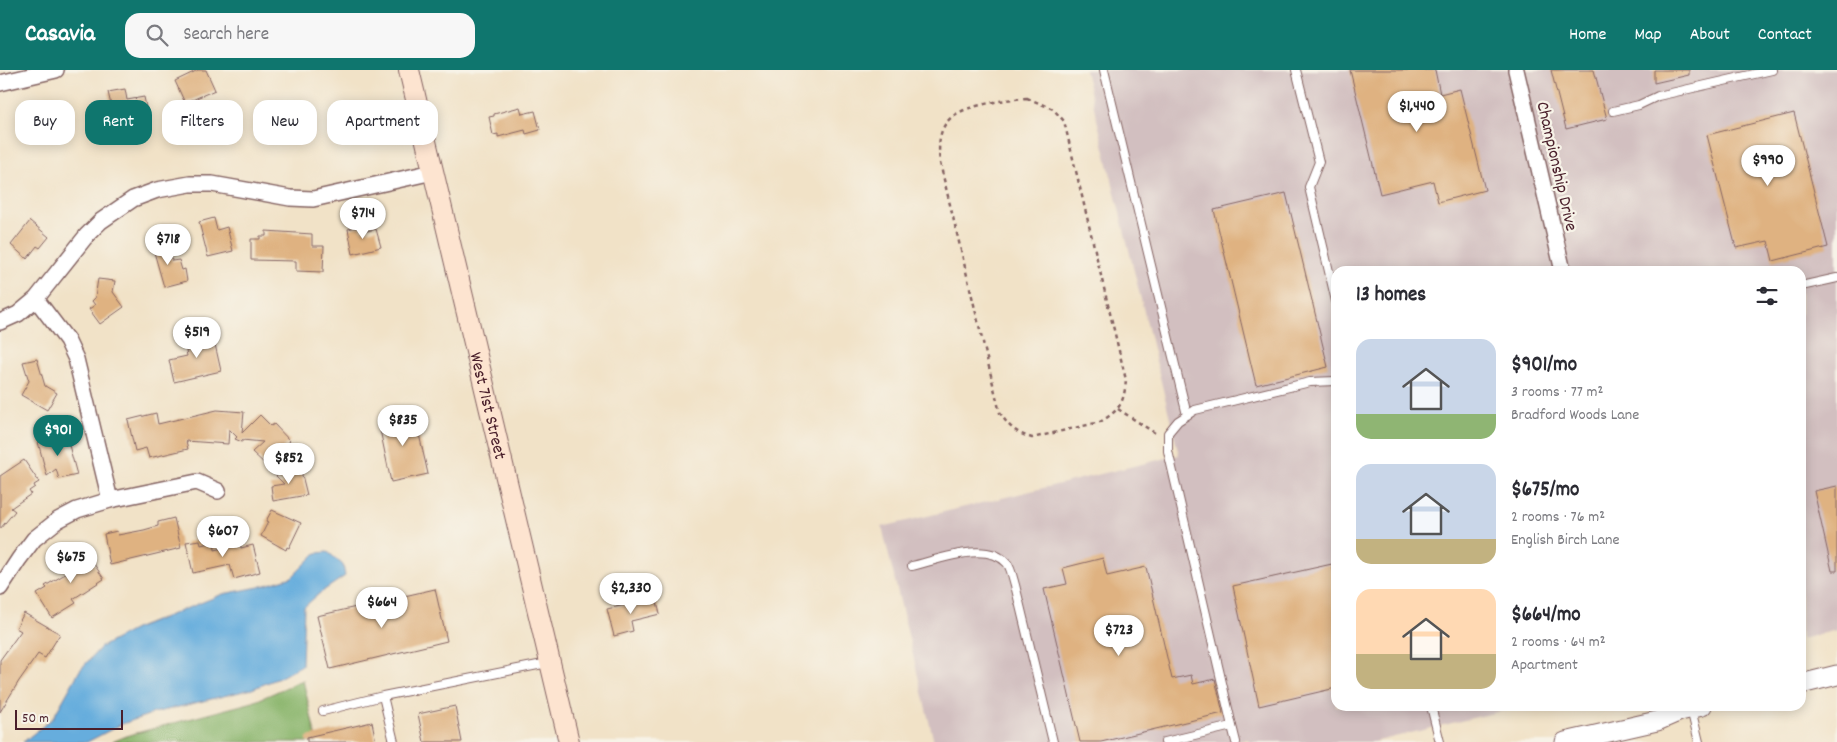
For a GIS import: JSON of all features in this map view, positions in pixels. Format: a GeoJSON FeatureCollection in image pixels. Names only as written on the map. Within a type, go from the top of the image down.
{"type":"FeatureCollection","features":[{"type":"Feature","properties":{"kind":"main road","name":"West 71st Street"},"geometry":{"type":"LineString","coordinates":[[409,70],[569,742]]}},
{"type":"Feature","properties":{"kind":"street"},"geometry":{"type":"LineString","coordinates":[[0,83],[56,70]]}},
{"type":"Feature","properties":{"kind":"street","name":"Championship Drive"},"geometry":{"type":"LineString","coordinates":[[1516,70],[1562,266]]}},
{"type":"Feature","properties":{"kind":"street"},"geometry":{"type":"LineString","coordinates":[[0,322],[23,310],[36,299],[100,221],[133,199],[157,190],[182,185],[205,184],[313,200],[433,172]]}},
{"type":"Feature","properties":{"kind":"street"},"geometry":{"type":"LineString","coordinates":[[36,299],[67,340],[76,358],[110,500]]}},
{"type":"Feature","properties":{"kind":"street"},"geometry":{"type":"LineString","coordinates":[[0,588],[30,543],[50,526],[77,510],[110,500],[197,482],[218,491]]}},
{"type":"Feature","properties":{"kind":"street"},"geometry":{"type":"LineString","coordinates":[[1806,683],[1837,675]]}},
{"type":"Feature","properties":{"kind":"street"},"geometry":{"type":"LineString","coordinates":[[1569,742],[1657,721],[1666,711]]}},
{"type":"Feature","properties":{"kind":"lane"},"geometry":{"type":"LineString","coordinates":[[1104,70],[1187,415]]}},
{"type":"Feature","properties":{"kind":"lane"},"geometry":{"type":"LineString","coordinates":[[1296,70],[1319,162],[1309,186],[1331,280]]}},
{"type":"Feature","properties":{"kind":"lane"},"geometry":{"type":"LineString","coordinates":[[1613,111],[1639,105],[1658,96],[1772,70]]}},
{"type":"Feature","properties":{"kind":"lane"},"geometry":{"type":"LineString","coordinates":[[1806,285],[1837,278]]}},
{"type":"Feature","properties":{"kind":"lane"},"geometry":{"type":"LineString","coordinates":[[1236,742],[1168,450],[1168,433],[1178,421],[1195,410],[1310,382],[1331,381]]}},
{"type":"Feature","properties":{"kind":"lane"},"geometry":{"type":"LineString","coordinates":[[912,566],[973,551],[996,555],[1008,564],[1015,585],[1053,742]]}},
{"type":"Feature","properties":{"kind":"lane"},"geometry":{"type":"LineString","coordinates":[[323,711],[383,696],[550,662]]}},
{"type":"Feature","properties":{"kind":"lane"},"geometry":{"type":"LineString","coordinates":[[383,696],[394,742]]}},
{"type":"Feature","properties":{"kind":"lane"},"geometry":{"type":"LineString","coordinates":[[1432,711],[1440,742]]}},
{"type":"Feature","properties":{"kind":"lane"},"geometry":{"type":"LineString","coordinates":[[1697,711],[1699,742]]}},
{"type":"Feature","properties":{"kind":"lane"},"geometry":{"type":"LineString","coordinates":[[1164,742],[1232,726]]}},
{"type":"Feature","properties":{"kind":"path"},"geometry":{"type":"LineString","coordinates":[[1027,98],[1053,109],[1064,121],[1126,380],[1125,397],[1118,409],[1100,422],[1032,438],[1022,435],[1008,426],[1000,413],[940,163],[938,145],[942,129],[950,118],[963,109],[1006,99],[1027,98]]}},
{"type":"Feature","properties":{"kind":"path"},"geometry":{"type":"LineString","coordinates":[[1118,409],[1168,442]]}},
{"type":"Feature","properties":{"kind":"shaded area"},"geometry":{"type":"Polygon","coordinates":[[[1085,70],[1837,70],[1837,630],[1806,638],[1806,266],[1331,266],[1331,711],[1501,711],[1374,742],[1249,742],[1248,739],[1235,742],[934,742],[882,527],[1179,455],[1085,70]]]}},
{"type":"Feature","properties":{"kind":"green space"},"geometry":{"type":"Polygon","coordinates":[[[303,680],[317,742],[112,742],[129,735],[253,702],[303,680]]]}},
{"type":"Feature","properties":{"kind":"water"},"geometry":{"type":"Polygon","coordinates":[[[328,552],[343,565],[345,576],[320,593],[304,607],[302,665],[279,678],[252,689],[154,713],[122,724],[87,742],[23,742],[53,718],[80,670],[101,647],[135,629],[223,594],[259,587],[292,577],[316,553],[328,552]]]}},
{"type":"Feature","properties":{"kind":"building"},"geometry":{"type":"Polygon","coordinates":[[[198,70],[206,70],[215,90],[192,100],[184,100],[175,81],[198,70]]]}},
{"type":"Feature","properties":{"kind":"building"},"geometry":{"type":"Polygon","coordinates":[[[1350,70],[1435,70],[1440,94],[1460,89],[1485,190],[1438,202],[1433,181],[1380,194],[1350,70]]]}},
{"type":"Feature","properties":{"kind":"building"},"geometry":{"type":"Polygon","coordinates":[[[1551,70],[1594,70],[1607,119],[1566,129],[1551,70]]]}},
{"type":"Feature","properties":{"kind":"building"},"geometry":{"type":"Polygon","coordinates":[[[1654,70],[1689,70],[1689,75],[1654,83],[1654,70]]]}},
{"type":"Feature","properties":{"kind":"building"},"geometry":{"type":"Polygon","coordinates":[[[125,89],[127,100],[110,100],[108,92],[125,89]]]}},
{"type":"Feature","properties":{"kind":"building"},"geometry":{"type":"Polygon","coordinates":[[[144,97],[145,100],[127,100],[144,97]]]}},
{"type":"Feature","properties":{"kind":"building"},"geometry":{"type":"Polygon","coordinates":[[[520,107],[522,114],[535,111],[540,130],[526,134],[525,130],[498,137],[498,134],[493,135],[489,117],[520,107]]]}},
{"type":"Feature","properties":{"kind":"building"},"geometry":{"type":"Polygon","coordinates":[[[1794,113],[1828,247],[1773,261],[1768,241],[1736,248],[1707,135],[1794,113]]]}},
{"type":"Feature","properties":{"kind":"building"},"geometry":{"type":"Polygon","coordinates":[[[1286,193],[1328,367],[1256,385],[1214,210],[1286,193]]]}},
{"type":"Feature","properties":{"kind":"building"},"geometry":{"type":"Polygon","coordinates":[[[214,218],[217,230],[227,227],[233,251],[208,257],[199,222],[214,218]]]}},
{"type":"Feature","properties":{"kind":"building"},"geometry":{"type":"Polygon","coordinates":[[[30,221],[49,237],[40,248],[37,246],[27,259],[11,245],[30,221]]]}},
{"type":"Feature","properties":{"kind":"building"},"geometry":{"type":"Polygon","coordinates":[[[360,226],[361,230],[376,229],[381,247],[353,254],[348,229],[360,226]]]}},
{"type":"Feature","properties":{"kind":"building"},"geometry":{"type":"Polygon","coordinates":[[[266,231],[312,234],[312,246],[324,246],[323,272],[296,271],[296,261],[251,260],[251,239],[260,239],[260,236],[266,236],[266,231]]]}},
{"type":"Feature","properties":{"kind":"building"},"geometry":{"type":"Polygon","coordinates":[[[167,241],[172,261],[179,260],[182,270],[185,269],[187,281],[164,287],[152,245],[167,241]]]}},
{"type":"Feature","properties":{"kind":"building"},"geometry":{"type":"Polygon","coordinates":[[[98,279],[115,281],[113,292],[124,307],[100,324],[89,309],[95,305],[92,301],[95,298],[98,279]]]}},
{"type":"Feature","properties":{"kind":"building"},"geometry":{"type":"Polygon","coordinates":[[[212,331],[221,371],[174,382],[169,360],[187,356],[186,351],[189,350],[186,338],[212,331]]]}},
{"type":"Feature","properties":{"kind":"building"},"geometry":{"type":"Polygon","coordinates":[[[37,359],[45,386],[57,393],[47,410],[21,395],[29,381],[23,362],[37,359]]]}},
{"type":"Feature","properties":{"kind":"building"},"geometry":{"type":"Polygon","coordinates":[[[217,410],[244,412],[242,433],[260,415],[271,426],[274,424],[290,441],[266,465],[252,452],[263,442],[242,440],[242,442],[235,439],[237,437],[229,429],[228,444],[186,441],[188,449],[149,458],[146,448],[135,451],[128,420],[156,413],[158,424],[217,410]]]}},
{"type":"Feature","properties":{"kind":"building"},"geometry":{"type":"Polygon","coordinates":[[[414,412],[428,474],[391,482],[378,420],[414,412]]]}},
{"type":"Feature","properties":{"kind":"building"},"geometry":{"type":"Polygon","coordinates":[[[66,434],[77,475],[59,479],[56,469],[47,476],[38,442],[66,434]]]}},
{"type":"Feature","properties":{"kind":"building"},"geometry":{"type":"Polygon","coordinates":[[[24,460],[39,482],[29,491],[31,494],[11,508],[15,511],[0,529],[0,476],[24,460]]]}},
{"type":"Feature","properties":{"kind":"building"},"geometry":{"type":"Polygon","coordinates":[[[300,467],[307,495],[273,501],[271,486],[284,484],[272,472],[300,467]]]}},
{"type":"Feature","properties":{"kind":"building"},"geometry":{"type":"Polygon","coordinates":[[[1837,486],[1837,571],[1832,571],[1814,491],[1837,486]]]}},
{"type":"Feature","properties":{"kind":"building"},"geometry":{"type":"Polygon","coordinates":[[[272,510],[301,523],[289,548],[287,547],[286,550],[261,536],[272,510]]]}},
{"type":"Feature","properties":{"kind":"building"},"geometry":{"type":"Polygon","coordinates":[[[174,518],[181,548],[110,565],[104,534],[117,531],[118,535],[144,530],[158,526],[158,522],[174,518]]]}},
{"type":"Feature","properties":{"kind":"building"},"geometry":{"type":"Polygon","coordinates":[[[200,540],[201,545],[214,542],[215,550],[240,544],[241,548],[253,545],[260,572],[234,579],[230,565],[193,573],[186,542],[200,540]]]}},
{"type":"Feature","properties":{"kind":"building"},"geometry":{"type":"Polygon","coordinates":[[[79,546],[86,556],[88,555],[104,579],[73,599],[76,603],[52,618],[37,594],[47,588],[45,586],[67,573],[64,568],[73,562],[68,554],[79,546]]]}},
{"type":"Feature","properties":{"kind":"building"},"geometry":{"type":"Polygon","coordinates":[[[1103,558],[1107,576],[1146,567],[1172,679],[1191,675],[1193,684],[1215,679],[1223,713],[1101,742],[1080,742],[1044,589],[1067,584],[1063,568],[1103,558]]]}},
{"type":"Feature","properties":{"kind":"building"},"geometry":{"type":"Polygon","coordinates":[[[1331,564],[1331,689],[1259,706],[1233,586],[1331,564]]]}},
{"type":"Feature","properties":{"kind":"building"},"geometry":{"type":"Polygon","coordinates":[[[435,589],[447,641],[330,669],[317,616],[435,589]]]}},
{"type":"Feature","properties":{"kind":"building"},"geometry":{"type":"Polygon","coordinates":[[[656,598],[660,614],[631,621],[633,631],[614,636],[607,609],[656,598]]]}},
{"type":"Feature","properties":{"kind":"building"},"geometry":{"type":"Polygon","coordinates":[[[24,613],[60,634],[45,658],[38,654],[0,712],[0,660],[21,631],[16,628],[24,613]]]}},
{"type":"Feature","properties":{"kind":"building"},"geometry":{"type":"Polygon","coordinates":[[[455,706],[462,742],[424,742],[418,714],[455,706]]]}},
{"type":"Feature","properties":{"kind":"building"},"geometry":{"type":"Polygon","coordinates":[[[372,722],[376,742],[307,742],[307,737],[372,722]]]}}]}
